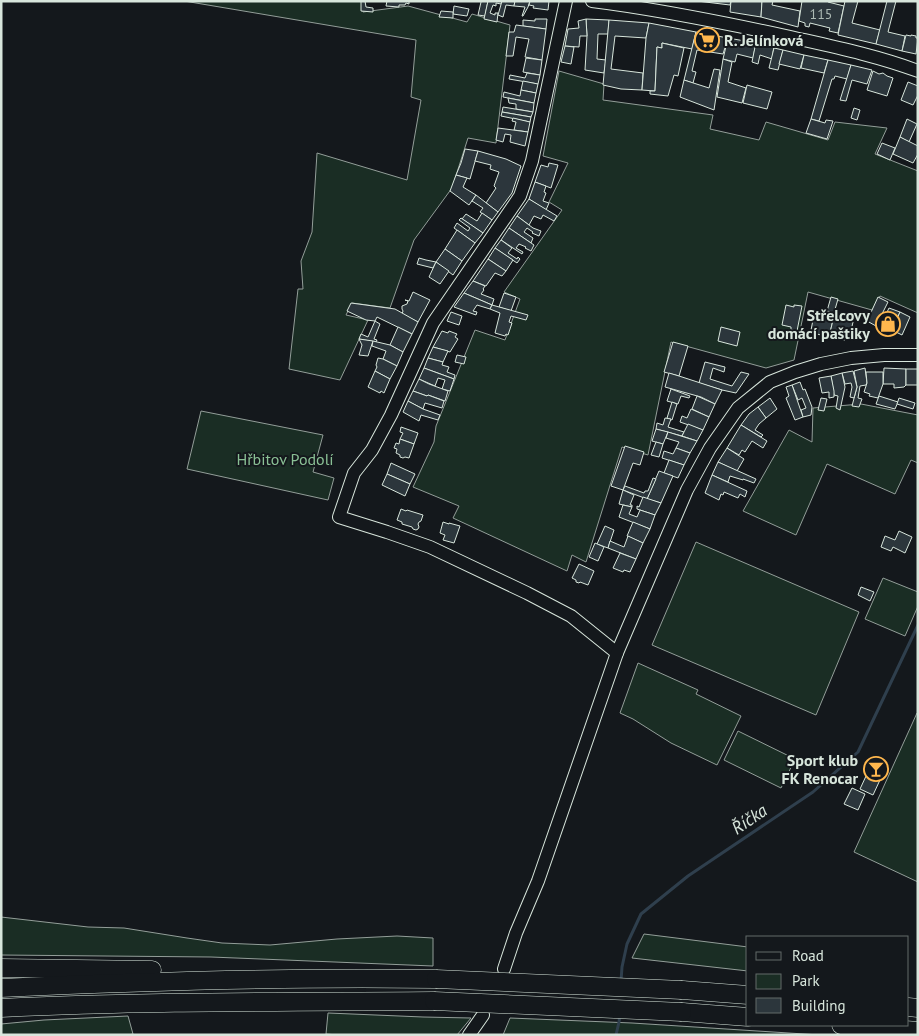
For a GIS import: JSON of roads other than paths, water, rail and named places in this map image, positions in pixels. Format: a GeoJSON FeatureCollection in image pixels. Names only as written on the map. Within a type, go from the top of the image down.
{"type":"FeatureCollection","features":[{"type":"Feature","properties":{"kind":"highway"},"geometry":{"type":"LineString","coordinates":[[1,968],[261,972],[359,978]]}},
{"type":"Feature","properties":{"kind":"highway"},"geometry":{"type":"LineString","coordinates":[[1,988],[120,982],[359,978],[436,979],[682,990],[746,995]]}},
{"type":"Feature","properties":{"kind":"highway"},"geometry":{"type":"LineString","coordinates":[[1,1008],[82,1004],[434,1001],[682,1012],[746,1017]]}},
{"type":"Feature","properties":{"kind":"highway"},"geometry":{"type":"LineString","coordinates":[[1,1017],[18,1016],[82,1004]]}},
{"type":"Feature","properties":{"kind":"highway"},"geometry":{"type":"LineString","coordinates":[[853,1026],[918,1031]]}},
{"type":"Feature","properties":{"kind":"street"},"geometry":{"type":"LineString","coordinates":[[566,1],[532,161],[520,196],[433,323],[386,424],[372,450],[354,473],[339,517],[430,548],[519,589],[572,616],[617,653]]}},
{"type":"Feature","properties":{"kind":"street"},"geometry":{"type":"LineString","coordinates":[[592,1],[664,11],[729,24],[868,55],[918,71]]}},
{"type":"Feature","properties":{"kind":"street"},"geometry":{"type":"LineString","coordinates":[[504,969],[516,933],[541,872],[617,653],[686,490],[710,448],[738,408],[770,382],[821,364],[852,358],[884,355],[918,355]]}},
{"type":"Feature","properties":{"kind":"street"},"geometry":{"type":"LineString","coordinates":[[469,1035],[482,1015]]}},
{"type":"Feature","properties":{"kind":"waterway","name":"Říčka"},"geometry":{"type":"LineString","coordinates":[[621,981],[627,944],[641,914],[688,876],[813,792],[858,752],[918,625]]}},
{"type":"Feature","properties":{"kind":"waterway","name":"Říčka"},"geometry":{"type":"LineString","coordinates":[[616,1035],[620,1014]]}},
{"type":"Feature","properties":{"kind":"place","name":"R. Jelínková"},"geometry":{"type":"Point","coordinates":[707,40]}},
{"type":"Feature","properties":{"kind":"place","name":"Střelcovy domácí paštiky"},"geometry":{"type":"Point","coordinates":[888,324]}},
{"type":"Feature","properties":{"kind":"place","name":"Sport klub FK Renocar"},"geometry":{"type":"Point","coordinates":[876,769]}},
{"type":"Feature","properties":{"kind":"park label","name":"Hřbitov Podolí"},"geometry":{"type":"Point","coordinates":[285,459]}}]}
